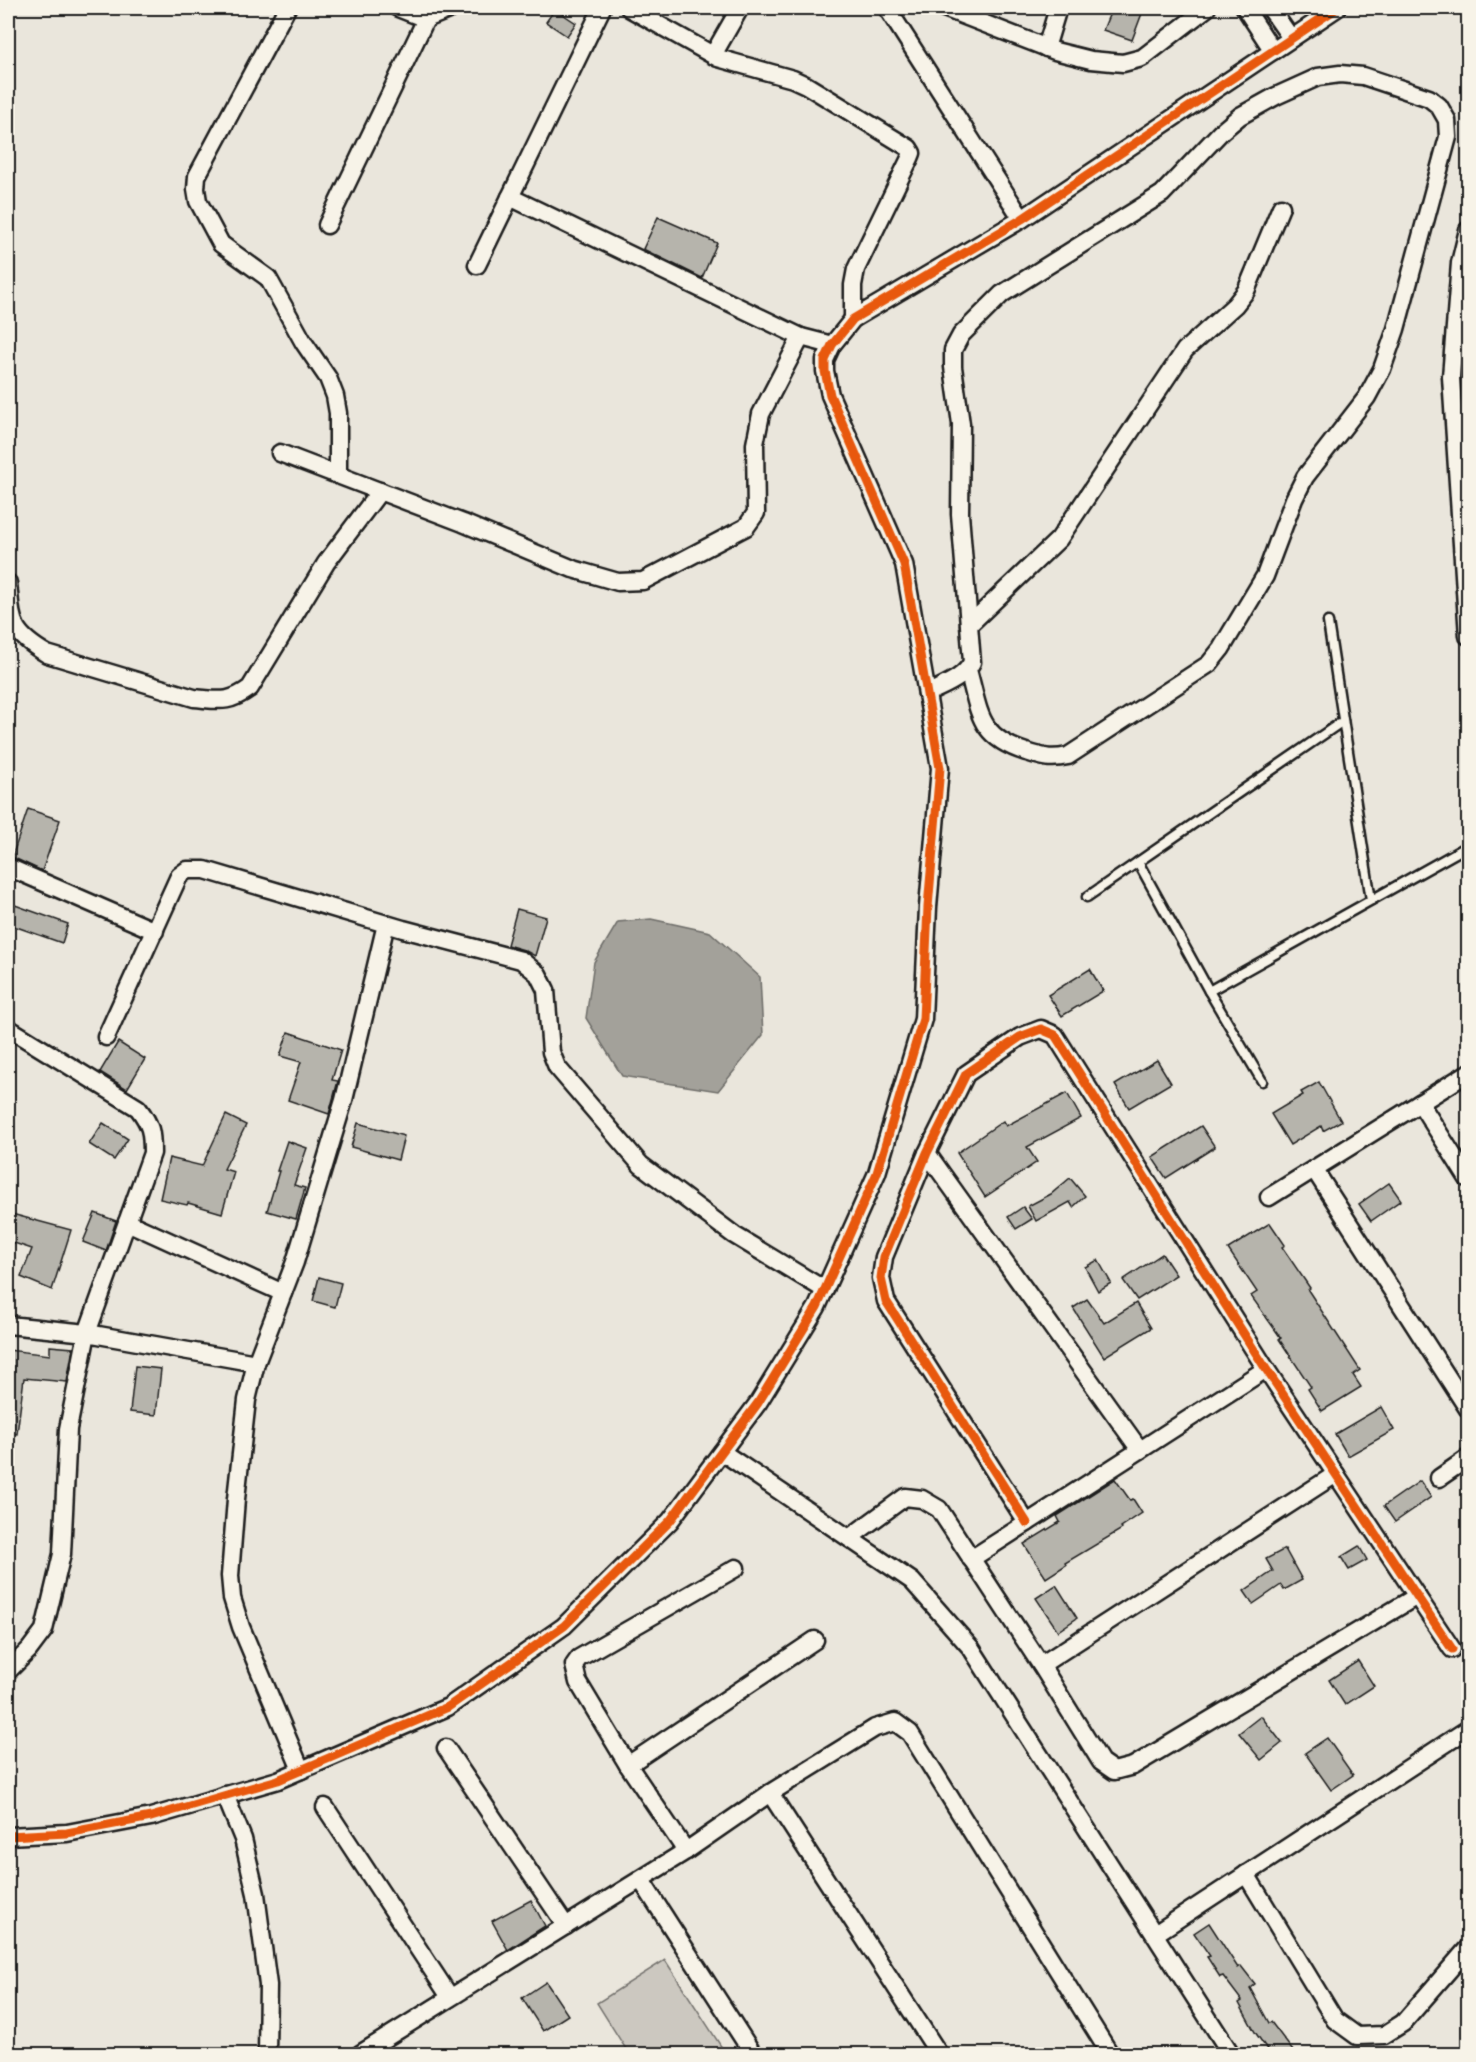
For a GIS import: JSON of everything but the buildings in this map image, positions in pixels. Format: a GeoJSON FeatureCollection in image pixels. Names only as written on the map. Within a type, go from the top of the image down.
{"type":"FeatureCollection","features":[{"type":"Feature","properties":{"kind":"street"},"geometry":{"type":"LineString","coordinates":[[287,8],[197,176],[196,189],[198,201],[221,244],[268,278],[304,343],[327,378],[335,396],[338,413],[338,475]]}},
{"type":"Feature","properties":{"kind":"street"},"geometry":{"type":"LineString","coordinates":[[398,8],[426,19]]}},
{"type":"Feature","properties":{"kind":"street"},"geometry":{"type":"LineString","coordinates":[[327,225],[426,19],[453,8]]}},
{"type":"Feature","properties":{"kind":"street"},"geometry":{"type":"LineString","coordinates":[[477,265],[602,8]]}},
{"type":"Feature","properties":{"kind":"street"},"geometry":{"type":"LineString","coordinates":[[629,8],[713,55],[806,85],[909,148],[912,153],[856,269],[853,285],[853,320]]}},
{"type":"Feature","properties":{"kind":"street"},"geometry":{"type":"LineString","coordinates":[[713,55],[740,8]]}},
{"type":"Feature","properties":{"kind":"street"},"geometry":{"type":"LineString","coordinates":[[887,8],[1022,219]]}},
{"type":"Feature","properties":{"kind":"street"},"geometry":{"type":"LineString","coordinates":[[944,8],[1046,48],[1091,60],[1123,63],[1142,58],[1207,8]]}},
{"type":"Feature","properties":{"kind":"street"},"geometry":{"type":"LineString","coordinates":[[1046,48],[1058,8]]}},
{"type":"Feature","properties":{"kind":"street"},"geometry":{"type":"LineString","coordinates":[[1245,8],[1272,51]]}},
{"type":"Feature","properties":{"kind":"street"},"geometry":{"type":"LineString","coordinates":[[1270,8],[1291,39]]}},
{"type":"Feature","properties":{"kind":"street"},"geometry":{"type":"LineString","coordinates":[[8,1836],[67,1833],[152,1816],[278,1780],[448,1707],[564,1626],[670,1521],[759,1403],[817,1308],[877,1173],[923,1019],[928,908],[940,768],[904,564],[830,395],[825,360],[832,345],[853,320],[1022,219],[1337,8]]}},
{"type":"Feature","properties":{"kind":"street"},"geometry":{"type":"LineString","coordinates":[[927,694],[962,676],[972,662],[960,514],[961,424],[953,367],[953,350],[961,335],[1002,294],[1162,194],[1221,132],[1240,117],[1276,96],[1318,77],[1340,74],[1363,76],[1429,98],[1439,106],[1447,120],[1448,136],[1396,329],[1382,369],[1367,397],[1305,477],[1294,499],[1265,576],[1221,649],[1209,664],[1068,756],[1049,759],[1001,742],[989,731],[982,721],[968,670]]}},
{"type":"Feature","properties":{"kind":"street"},"geometry":{"type":"LineString","coordinates":[[510,197],[801,337],[832,345]]}},
{"type":"Feature","properties":{"kind":"street"},"geometry":{"type":"LineString","coordinates":[[969,625],[1059,539],[1185,350],[1235,305],[1246,291],[1281,207]]}},
{"type":"Feature","properties":{"kind":"street"},"geometry":{"type":"LineString","coordinates":[[1468,230],[1460,263],[1451,377],[1468,636]]}},
{"type":"Feature","properties":{"kind":"street"},"geometry":{"type":"LineString","coordinates":[[280,453],[463,523],[573,569],[618,582],[643,581],[746,526],[756,513],[755,444],[761,414],[801,337]]}},
{"type":"Feature","properties":{"kind":"street"},"geometry":{"type":"LineString","coordinates":[[8,583],[12,621],[26,642],[46,654],[194,698],[235,699],[250,688],[326,563],[380,491]]}},
{"type":"Feature","properties":{"kind":"street"},"geometry":{"type":"LineString","coordinates":[[8,867],[154,931]]}},
{"type":"Feature","properties":{"kind":"street"},"geometry":{"type":"LineString","coordinates":[[106,1037],[179,876],[187,870],[206,870],[387,924],[521,960],[538,975],[546,990],[551,1052],[557,1067],[641,1165],[734,1235],[825,1290]]}},
{"type":"Feature","properties":{"kind":"street"},"geometry":{"type":"LineString","coordinates":[[301,1770],[241,1627],[231,1587],[231,1565],[247,1400],[256,1363],[295,1262],[344,1100],[387,924]]}},
{"type":"Feature","properties":{"kind":"street"},"geometry":{"type":"LineString","coordinates":[[8,1028],[138,1108],[147,1120],[152,1133],[152,1153],[87,1333],[68,1429],[62,1554],[44,1629],[29,1650],[8,1671]]}},
{"type":"Feature","properties":{"kind":"street"},"geometry":{"type":"LineString","coordinates":[[1027,1523],[886,1301],[880,1278],[884,1257],[927,1153],[966,1074],[1020,1037],[1041,1029],[1055,1035],[1266,1369],[1452,1649]]}},
{"type":"Feature","properties":{"kind":"street"},"geometry":{"type":"LineString","coordinates":[[1269,1197],[1468,1073]]}},
{"type":"Feature","properties":{"kind":"street"},"geometry":{"type":"LineString","coordinates":[[1420,1103],[1468,1179]]}},
{"type":"Feature","properties":{"kind":"street"},"geometry":{"type":"LineString","coordinates":[[927,1153],[1140,1450]]}},
{"type":"Feature","properties":{"kind":"street"},"geometry":{"type":"LineString","coordinates":[[1314,1169],[1468,1409]]}},
{"type":"Feature","properties":{"kind":"street"},"geometry":{"type":"LineString","coordinates":[[127,1222],[283,1293]]}},
{"type":"Feature","properties":{"kind":"street"},"geometry":{"type":"LineString","coordinates":[[8,1325],[87,1333],[256,1363]]}},
{"type":"Feature","properties":{"kind":"street"},"geometry":{"type":"LineString","coordinates":[[971,1559],[1266,1369]]}},
{"type":"Feature","properties":{"kind":"street"},"geometry":{"type":"LineString","coordinates":[[722,1452],[912,1581],[971,1648],[1231,2055]]}},
{"type":"Feature","properties":{"kind":"street"},"geometry":{"type":"LineString","coordinates":[[1439,1478],[1468,1458]]}},
{"type":"Feature","properties":{"kind":"street"},"geometry":{"type":"LineString","coordinates":[[1041,1665],[1336,1474]]}},
{"type":"Feature","properties":{"kind":"street"},"geometry":{"type":"LineString","coordinates":[[849,1538],[906,1497],[922,1498],[939,1509],[1101,1762],[1114,1771],[1133,1766],[1417,1596]]}},
{"type":"Feature","properties":{"kind":"street"},"geometry":{"type":"LineString","coordinates":[[686,1851],[628,1764],[578,1682],[574,1665],[579,1658],[736,1568]]}},
{"type":"Feature","properties":{"kind":"street"},"geometry":{"type":"LineString","coordinates":[[628,1764],[815,1640]]}},
{"type":"Feature","properties":{"kind":"street"},"geometry":{"type":"LineString","coordinates":[[360,2055],[641,1880],[770,1793],[875,1728],[895,1722],[910,1733],[1110,2055]]}},
{"type":"Feature","properties":{"kind":"street"},"geometry":{"type":"LineString","coordinates":[[1155,1934],[1468,1729]]}},
{"type":"Feature","properties":{"kind":"street"},"geometry":{"type":"LineString","coordinates":[[446,1748],[566,1926]]}},
{"type":"Feature","properties":{"kind":"street"},"geometry":{"type":"LineString","coordinates":[[770,1793],[939,2055]]}},
{"type":"Feature","properties":{"kind":"street"},"geometry":{"type":"LineString","coordinates":[[225,1795],[243,1839],[256,1894],[268,1985],[267,2055]]}},
{"type":"Feature","properties":{"kind":"street"},"geometry":{"type":"LineString","coordinates":[[325,1807],[450,1997]]}},
{"type":"Feature","properties":{"kind":"street"},"geometry":{"type":"LineString","coordinates":[[1246,1874],[1335,2020],[1358,2036],[1384,2035],[1403,2023],[1468,1948]]}},
{"type":"Feature","properties":{"kind":"street"},"geometry":{"type":"LineString","coordinates":[[641,1880],[753,2055]]}},
{"type":"Feature","properties":{"kind":"lane"},"geometry":{"type":"LineString","coordinates":[[1328,622],[1371,900]]}},
{"type":"Feature","properties":{"kind":"lane"},"geometry":{"type":"LineString","coordinates":[[1087,897],[1343,721]]}},
{"type":"Feature","properties":{"kind":"lane"},"geometry":{"type":"LineString","coordinates":[[1209,991],[1468,846]]}},
{"type":"Feature","properties":{"kind":"lane"},"geometry":{"type":"LineString","coordinates":[[1138,862],[1262,1081]]}},
{"type":"Feature","properties":{"kind":"shaded area"},"geometry":{"type":"Polygon","coordinates":[[[651,919],[710,932],[760,977],[763,1035],[718,1091],[622,1076],[586,1018],[594,962],[618,922],[651,919]]]}},
{"type":"Feature","properties":{"kind":"shaded area"},"geometry":{"type":"Polygon","coordinates":[[[665,1960],[726,2054],[629,2054],[597,2003],[665,1960]]]}},
{"type":"Feature","properties":{"kind":"cycle path"},"geometry":{"type":"LineString","coordinates":[[8,1836],[67,1833],[151,1817],[278,1780],[448,1707],[564,1626],[670,1521],[758,1403],[817,1307],[877,1173],[923,1019],[928,907],[940,768],[904,564],[830,395],[825,360],[832,345],[853,319],[1022,219],[1337,8]]}},
{"type":"Feature","properties":{"kind":"cycle path"},"geometry":{"type":"LineString","coordinates":[[1027,1523],[886,1301],[881,1278],[884,1257],[927,1153],[966,1074],[1020,1037],[1041,1029],[1055,1035],[1266,1369],[1452,1649]]}}]}
